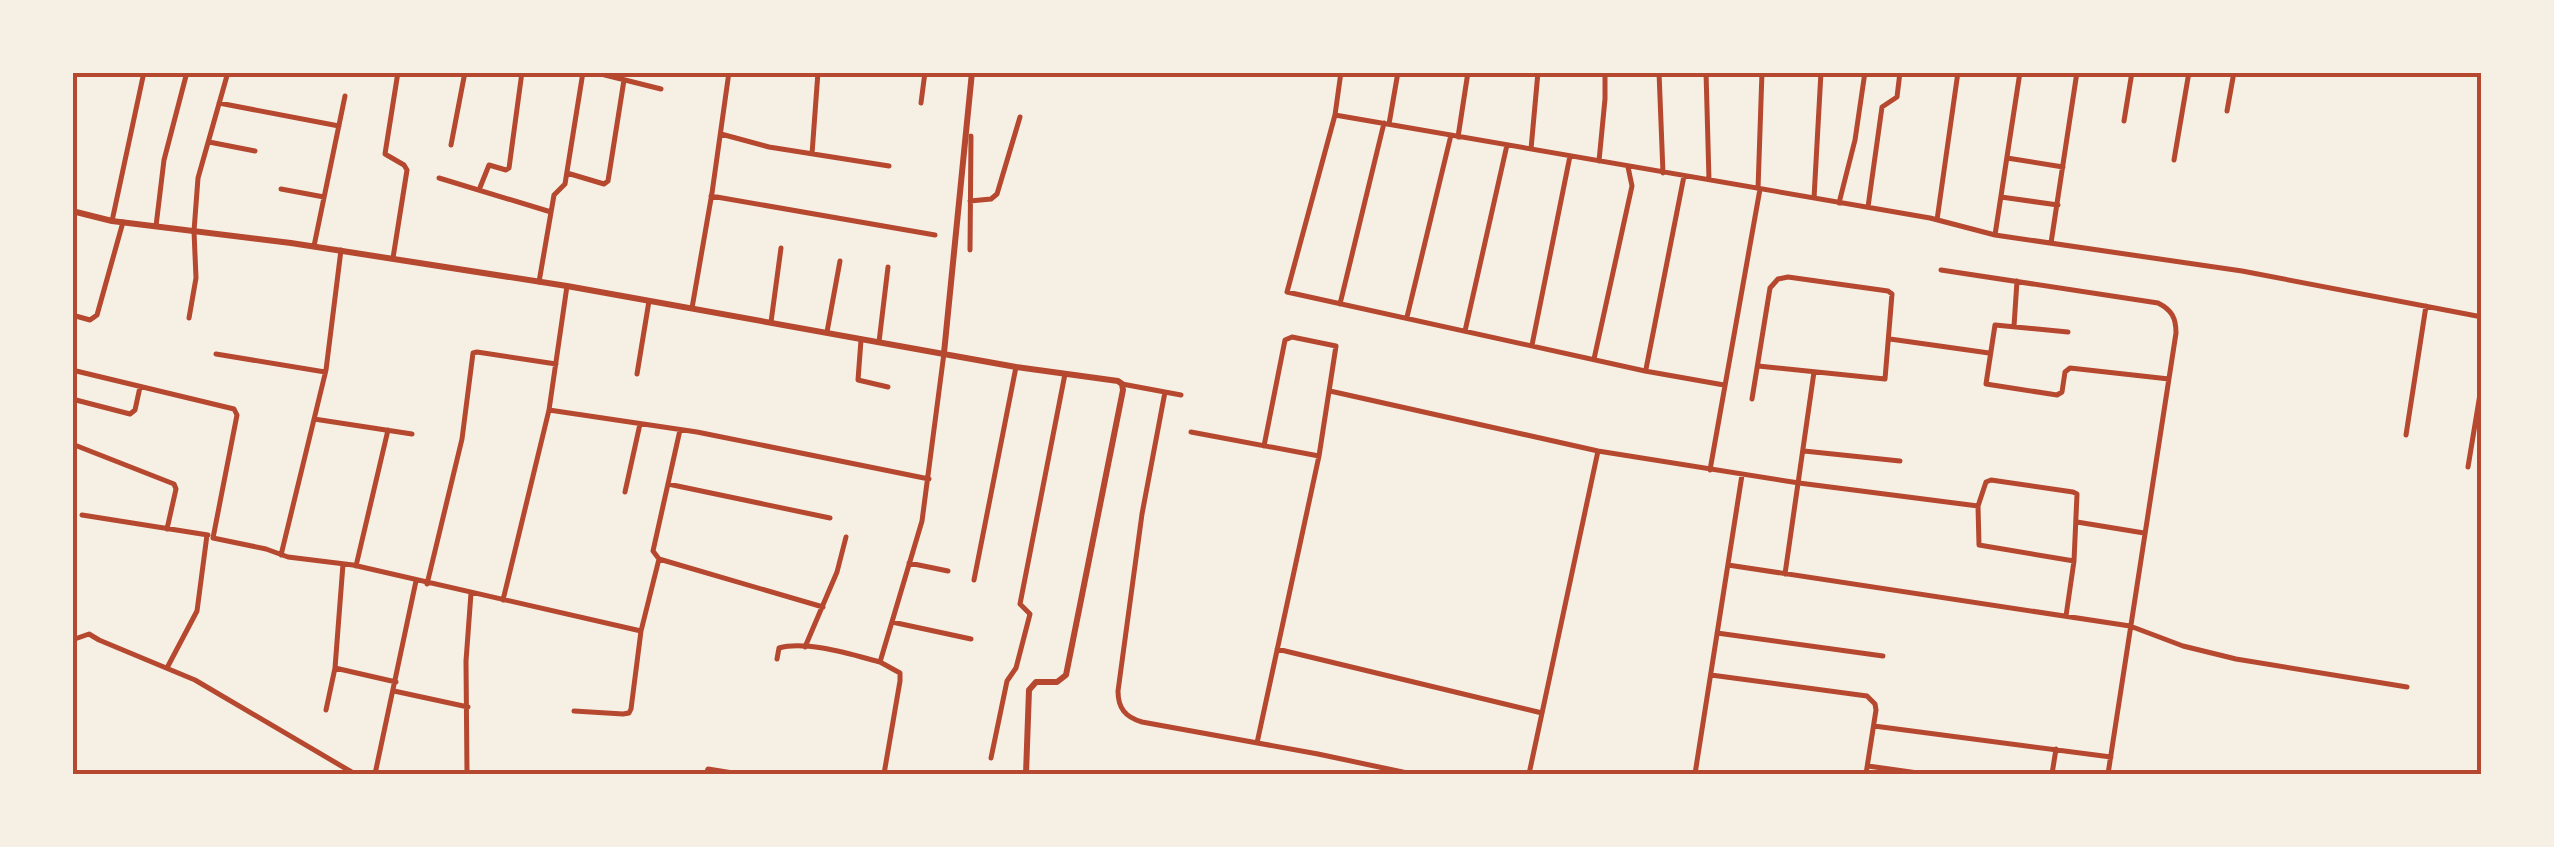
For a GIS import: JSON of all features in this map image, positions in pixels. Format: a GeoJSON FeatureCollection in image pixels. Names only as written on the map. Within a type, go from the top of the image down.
{"type":"FeatureCollection","features":[{"type":"Feature","properties":{"kind":"street"},"geometry":{"type":"LineString","coordinates":[[112,221],[144,72]]}},
{"type":"Feature","properties":{"kind":"street"},"geometry":{"type":"LineString","coordinates":[[156,226],[164,160],[187,72]]}},
{"type":"Feature","properties":{"kind":"street"},"geometry":{"type":"LineString","coordinates":[[189,318],[196,278],[198,178],[228,72]]}},
{"type":"Feature","properties":{"kind":"street"},"geometry":{"type":"LineString","coordinates":[[392,258],[406,170],[404,164],[385,154],[398,72]]}},
{"type":"Feature","properties":{"kind":"street"},"geometry":{"type":"LineString","coordinates":[[451,145],[464,72]]}},
{"type":"Feature","properties":{"kind":"street"},"geometry":{"type":"LineString","coordinates":[[479,190],[488,165],[509,168],[522,72]]}},
{"type":"Feature","properties":{"kind":"street"},"geometry":{"type":"LineString","coordinates":[[539,282],[554,195],[564,184],[567,172],[584,72]]}},
{"type":"Feature","properties":{"kind":"street"},"geometry":{"type":"LineString","coordinates":[[593,72],[661,88]]}},
{"type":"Feature","properties":{"kind":"street"},"geometry":{"type":"LineString","coordinates":[[692,308],[729,72]]}},
{"type":"Feature","properties":{"kind":"street"},"geometry":{"type":"LineString","coordinates":[[812,154],[818,72]]}},
{"type":"Feature","properties":{"kind":"street"},"geometry":{"type":"LineString","coordinates":[[921,103],[925,72]]}},
{"type":"Feature","properties":{"kind":"street"},"geometry":{"type":"LineString","coordinates":[[880,662],[922,521],[929,479],[972,72]]}},
{"type":"Feature","properties":{"kind":"street"},"geometry":{"type":"LineString","coordinates":[[1341,72],[1335,115],[1287,292],[1724,385]]}},
{"type":"Feature","properties":{"kind":"street"},"geometry":{"type":"LineString","coordinates":[[1340,304],[1398,72]]}},
{"type":"Feature","properties":{"kind":"street"},"geometry":{"type":"LineString","coordinates":[[1407,318],[1468,72]]}},
{"type":"Feature","properties":{"kind":"street"},"geometry":{"type":"LineString","coordinates":[[1531,149],[1538,72]]}},
{"type":"Feature","properties":{"kind":"street"},"geometry":{"type":"LineString","coordinates":[[1598,162],[1605,72]]}},
{"type":"Feature","properties":{"kind":"street"},"geometry":{"type":"LineString","coordinates":[[1659,72],[1663,172]]}},
{"type":"Feature","properties":{"kind":"street"},"geometry":{"type":"LineString","coordinates":[[1706,72],[1709,180]]}},
{"type":"Feature","properties":{"kind":"street"},"geometry":{"type":"LineString","coordinates":[[1710,470],[1759,189],[1762,72]]}},
{"type":"Feature","properties":{"kind":"street"},"geometry":{"type":"LineString","coordinates":[[1839,202],[1855,140],[1865,72]]}},
{"type":"Feature","properties":{"kind":"street"},"geometry":{"type":"LineString","coordinates":[[1868,208],[1882,107],[1897,98],[1900,72]]}},
{"type":"Feature","properties":{"kind":"street"},"geometry":{"type":"LineString","coordinates":[[1937,220],[1958,72]]}},
{"type":"Feature","properties":{"kind":"street"},"geometry":{"type":"LineString","coordinates":[[1994,235],[2020,72]]}},
{"type":"Feature","properties":{"kind":"street"},"geometry":{"type":"LineString","coordinates":[[2052,242],[2076,72]]}},
{"type":"Feature","properties":{"kind":"street"},"geometry":{"type":"LineString","coordinates":[[2124,121],[2132,72]]}},
{"type":"Feature","properties":{"kind":"street"},"geometry":{"type":"LineString","coordinates":[[2174,160],[2189,72]]}},
{"type":"Feature","properties":{"kind":"street"},"geometry":{"type":"LineString","coordinates":[[2228,111],[2234,72]]}},
{"type":"Feature","properties":{"kind":"street"},"geometry":{"type":"LineString","coordinates":[[1814,198],[1819,73]]}},
{"type":"Feature","properties":{"kind":"street"},"geometry":{"type":"LineString","coordinates":[[567,172],[604,184],[608,181],[624,80]]}},
{"type":"Feature","properties":{"kind":"street"},"geometry":{"type":"LineString","coordinates":[[314,246],[345,96]]}},
{"type":"Feature","properties":{"kind":"street"},"geometry":{"type":"LineString","coordinates":[[220,103],[338,126]]}},
{"type":"Feature","properties":{"kind":"street"},"geometry":{"type":"LineString","coordinates":[[1335,115],[1839,202],[1994,235],[2242,270],[2482,317]]}},
{"type":"Feature","properties":{"kind":"street"},"geometry":{"type":"LineString","coordinates":[[970,201],[990,200],[997,194],[1020,117]]}},
{"type":"Feature","properties":{"kind":"street"},"geometry":{"type":"LineString","coordinates":[[720,134],[761,146],[889,166]]}},
{"type":"Feature","properties":{"kind":"street"},"geometry":{"type":"LineString","coordinates":[[970,250],[971,136]]}},
{"type":"Feature","properties":{"kind":"street"},"geometry":{"type":"LineString","coordinates":[[208,142],[255,151]]}},
{"type":"Feature","properties":{"kind":"street"},"geometry":{"type":"LineString","coordinates":[[1465,331],[1507,145]]}},
{"type":"Feature","properties":{"kind":"street"},"geometry":{"type":"LineString","coordinates":[[1532,346],[1570,156]]}},
{"type":"Feature","properties":{"kind":"street"},"geometry":{"type":"LineString","coordinates":[[2007,158],[2063,166]]}},
{"type":"Feature","properties":{"kind":"street"},"geometry":{"type":"LineString","coordinates":[[1594,359],[1632,186],[1628,166]]}},
{"type":"Feature","properties":{"kind":"street"},"geometry":{"type":"LineString","coordinates":[[1646,370],[1684,176]]}},
{"type":"Feature","properties":{"kind":"street"},"geometry":{"type":"LineString","coordinates":[[439,178],[551,212]]}},
{"type":"Feature","properties":{"kind":"street"},"geometry":{"type":"LineString","coordinates":[[282,189],[324,196]]}},
{"type":"Feature","properties":{"kind":"street"},"geometry":{"type":"LineString","coordinates":[[711,196],[935,235]]}},
{"type":"Feature","properties":{"kind":"street"},"geometry":{"type":"LineString","coordinates":[[2001,197],[2058,205]]}},
{"type":"Feature","properties":{"kind":"street"},"geometry":{"type":"LineString","coordinates":[[72,211],[112,221],[314,246],[567,286],[1182,394]]}},
{"type":"Feature","properties":{"kind":"street"},"geometry":{"type":"LineString","coordinates":[[72,315],[90,320],[97,315],[122,222]]}},
{"type":"Feature","properties":{"kind":"street"},"geometry":{"type":"LineString","coordinates":[[771,322],[781,248]]}},
{"type":"Feature","properties":{"kind":"street"},"geometry":{"type":"LineString","coordinates":[[281,554],[326,372],[340,250]]}},
{"type":"Feature","properties":{"kind":"street"},"geometry":{"type":"LineString","coordinates":[[828,332],[840,261]]}},
{"type":"Feature","properties":{"kind":"street"},"geometry":{"type":"LineString","coordinates":[[880,342],[888,267]]}},
{"type":"Feature","properties":{"kind":"street"},"geometry":{"type":"LineString","coordinates":[[1941,270],[2139,298],[2169,308],[2176,320],[2108,774]]}},
{"type":"Feature","properties":{"kind":"street"},"geometry":{"type":"LineString","coordinates":[[1752,399],[1770,288],[1783,277],[1891,292],[1885,380],[1758,366]]}},
{"type":"Feature","properties":{"kind":"street"},"geometry":{"type":"LineString","coordinates":[[2014,326],[2017,282]]}},
{"type":"Feature","properties":{"kind":"street"},"geometry":{"type":"LineString","coordinates":[[502,600],[549,410],[567,286]]}},
{"type":"Feature","properties":{"kind":"street"},"geometry":{"type":"LineString","coordinates":[[637,374],[650,301]]}},
{"type":"Feature","properties":{"kind":"street"},"geometry":{"type":"LineString","coordinates":[[2406,435],[2426,306]]}},
{"type":"Feature","properties":{"kind":"street"},"geometry":{"type":"LineString","coordinates":[[2068,332],[1994,325],[1986,384],[2057,395],[2062,392],[2064,372],[2070,368],[2169,378]]}},
{"type":"Feature","properties":{"kind":"street"},"geometry":{"type":"LineString","coordinates":[[1257,744],[1318,456],[1336,346],[1288,337],[1285,340],[1264,446]]}},
{"type":"Feature","properties":{"kind":"street"},"geometry":{"type":"LineString","coordinates":[[861,338],[858,380],[888,387]]}},
{"type":"Feature","properties":{"kind":"street"},"geometry":{"type":"LineString","coordinates":[[1890,339],[1989,353]]}},
{"type":"Feature","properties":{"kind":"street"},"geometry":{"type":"LineString","coordinates":[[428,584],[462,439],[473,353],[556,364]]}},
{"type":"Feature","properties":{"kind":"street"},"geometry":{"type":"LineString","coordinates":[[216,354],[326,372]]}},
{"type":"Feature","properties":{"kind":"street"},"geometry":{"type":"LineString","coordinates":[[974,580],[1016,367]]}},
{"type":"Feature","properties":{"kind":"street"},"geometry":{"type":"LineString","coordinates":[[72,370],[229,407],[236,412],[197,611],[168,666]]}},
{"type":"Feature","properties":{"kind":"street"},"geometry":{"type":"LineString","coordinates":[[1784,574],[1814,372]]}},
{"type":"Feature","properties":{"kind":"street"},"geometry":{"type":"LineString","coordinates":[[990,758],[1007,681],[1016,668],[1030,614],[1020,604],[1065,374]]}},
{"type":"Feature","properties":{"kind":"street"},"geometry":{"type":"LineString","coordinates":[[2468,467],[2482,382]]}},
{"type":"Feature","properties":{"kind":"street"},"geometry":{"type":"LineString","coordinates":[[1026,774],[1029,690],[1036,682],[1056,682],[1066,676],[1122,384]]}},
{"type":"Feature","properties":{"kind":"street"},"geometry":{"type":"LineString","coordinates":[[72,399],[130,414],[135,410],[140,387]]}},
{"type":"Feature","properties":{"kind":"street"},"geometry":{"type":"LineString","coordinates":[[1330,391],[1598,450],[1710,470],[1978,506]]}},
{"type":"Feature","properties":{"kind":"street"},"geometry":{"type":"LineString","coordinates":[[1165,392],[1142,514],[1118,699],[1125,714],[1132,719],[1412,774]]}},
{"type":"Feature","properties":{"kind":"street"},"geometry":{"type":"LineString","coordinates":[[549,410],[680,430],[929,479]]}},
{"type":"Feature","properties":{"kind":"street"},"geometry":{"type":"LineString","coordinates":[[314,419],[412,434]]}},
{"type":"Feature","properties":{"kind":"street"},"geometry":{"type":"LineString","coordinates":[[625,492],[640,424]]}},
{"type":"Feature","properties":{"kind":"street"},"geometry":{"type":"LineString","coordinates":[[356,566],[388,430]]}},
{"type":"Feature","properties":{"kind":"street"},"geometry":{"type":"LineString","coordinates":[[680,430],[653,552],[659,559],[824,607]]}},
{"type":"Feature","properties":{"kind":"street"},"geometry":{"type":"LineString","coordinates":[[1191,432],[1318,456]]}},
{"type":"Feature","properties":{"kind":"street"},"geometry":{"type":"LineString","coordinates":[[72,444],[174,484],[167,529]]}},
{"type":"Feature","properties":{"kind":"street"},"geometry":{"type":"LineString","coordinates":[[1529,774],[1598,450]]}},
{"type":"Feature","properties":{"kind":"street"},"geometry":{"type":"LineString","coordinates":[[1803,452],[1900,460]]}},
{"type":"Feature","properties":{"kind":"street"},"geometry":{"type":"LineString","coordinates":[[1695,774],[1742,474]]}},
{"type":"Feature","properties":{"kind":"street"},"geometry":{"type":"LineString","coordinates":[[2066,616],[2074,561],[2078,498],[2073,492],[1991,480],[1984,486],[1978,506],[1977,541],[1983,547],[2074,561]]}},
{"type":"Feature","properties":{"kind":"street"},"geometry":{"type":"LineString","coordinates":[[668,484],[830,518]]}},
{"type":"Feature","properties":{"kind":"street"},"geometry":{"type":"LineString","coordinates":[[82,515],[356,566],[641,631]]}},
{"type":"Feature","properties":{"kind":"street"},"geometry":{"type":"LineString","coordinates":[[2077,522],[2144,533]]}},
{"type":"Feature","properties":{"kind":"street"},"geometry":{"type":"LineString","coordinates":[[805,647],[824,607],[846,536]]}},
{"type":"Feature","properties":{"kind":"street"},"geometry":{"type":"LineString","coordinates":[[574,711],[628,713],[641,631],[659,559]]}},
{"type":"Feature","properties":{"kind":"street"},"geometry":{"type":"LineString","coordinates":[[910,563],[948,572]]}},
{"type":"Feature","properties":{"kind":"street"},"geometry":{"type":"LineString","coordinates":[[326,710],[335,668],[343,564]]}},
{"type":"Feature","properties":{"kind":"street"},"geometry":{"type":"LineString","coordinates":[[1728,565],[2130,626],[2182,646],[2236,658],[2407,687]]}},
{"type":"Feature","properties":{"kind":"street"},"geometry":{"type":"LineString","coordinates":[[375,774],[416,581]]}},
{"type":"Feature","properties":{"kind":"street"},"geometry":{"type":"LineString","coordinates":[[467,774],[466,661],[471,593]]}},
{"type":"Feature","properties":{"kind":"street"},"geometry":{"type":"LineString","coordinates":[[892,622],[971,639]]}},
{"type":"Feature","properties":{"kind":"street"},"geometry":{"type":"LineString","coordinates":[[1717,633],[1882,656]]}},
{"type":"Feature","properties":{"kind":"street"},"geometry":{"type":"LineString","coordinates":[[72,640],[89,634],[168,666],[230,698],[355,774]]}},
{"type":"Feature","properties":{"kind":"street"},"geometry":{"type":"LineString","coordinates":[[777,659],[782,646],[833,650],[880,662],[900,674],[884,774]]}},
{"type":"Feature","properties":{"kind":"street"},"geometry":{"type":"LineString","coordinates":[[1277,649],[1542,713]]}},
{"type":"Feature","properties":{"kind":"street"},"geometry":{"type":"LineString","coordinates":[[335,668],[396,682]]}},
{"type":"Feature","properties":{"kind":"street"},"geometry":{"type":"LineString","coordinates":[[1710,675],[1866,696],[1874,704],[1866,774]]}},
{"type":"Feature","properties":{"kind":"street"},"geometry":{"type":"LineString","coordinates":[[394,691],[468,707]]}},
{"type":"Feature","properties":{"kind":"street"},"geometry":{"type":"LineString","coordinates":[[1874,726],[2111,758]]}},
{"type":"Feature","properties":{"kind":"street"},"geometry":{"type":"LineString","coordinates":[[2052,774],[2056,750]]}},
{"type":"Feature","properties":{"kind":"street"},"geometry":{"type":"LineString","coordinates":[[1868,766],[1924,774]]}},
{"type":"Feature","properties":{"kind":"street"},"geometry":{"type":"LineString","coordinates":[[706,774],[713,768],[740,774]]}}]}
